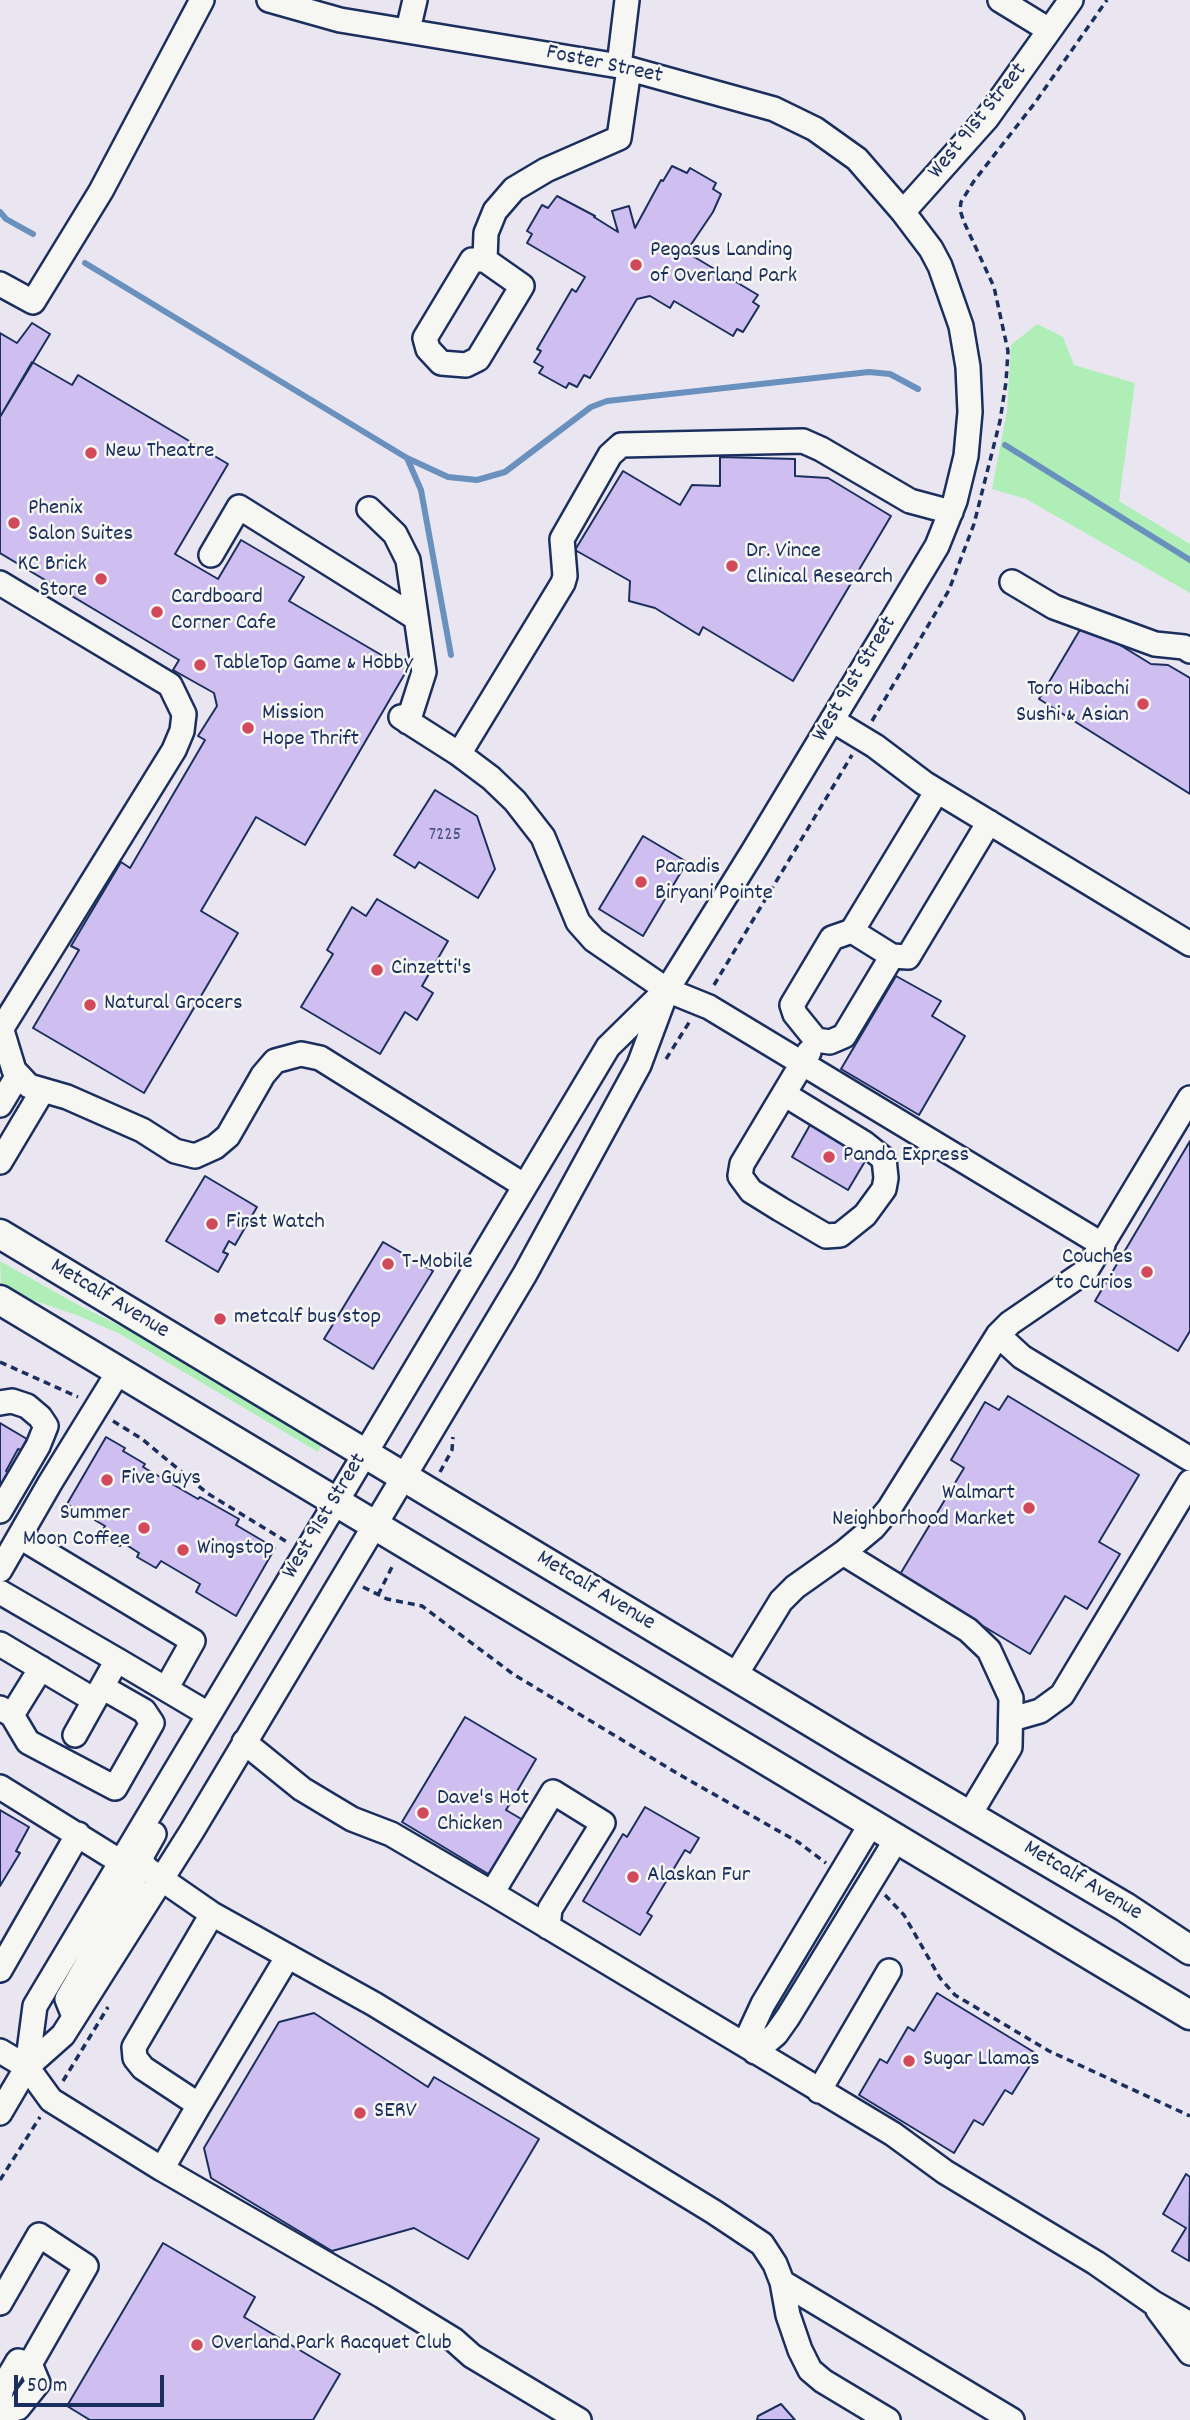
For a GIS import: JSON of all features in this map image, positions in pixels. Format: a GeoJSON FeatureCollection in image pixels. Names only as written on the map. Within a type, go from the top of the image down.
{"type":"FeatureCollection","features":[{"type":"Feature","properties":{"kind":"main road","name":"Metcalf Avenue"},"geometry":{"type":"LineString","coordinates":[[0,1234],[403,1478],[1125,1907],[1190,1950]]}},
{"type":"Feature","properties":{"kind":"main road"},"geometry":{"type":"LineString","coordinates":[[0,1300],[1190,2015]]}},
{"type":"Feature","properties":{"kind":"street"},"geometry":{"type":"LineString","coordinates":[[0,284],[33,302],[101,191],[202,0]]}},
{"type":"Feature","properties":{"kind":"street","name":"Foster Street"},"geometry":{"type":"LineString","coordinates":[[269,0],[340,20],[624,68],[774,109],[814,129],[857,159],[903,212]]}},
{"type":"Feature","properties":{"kind":"street"},"geometry":{"type":"LineString","coordinates":[[408,30],[415,0]]}},
{"type":"Feature","properties":{"kind":"street"},"geometry":{"type":"LineString","coordinates":[[485,260],[486,233],[495,211],[514,189],[546,170],[619,138],[627,0]]}},
{"type":"Feature","properties":{"kind":"street"},"geometry":{"type":"LineString","coordinates":[[1000,0],[1049,30]]}},
{"type":"Feature","properties":{"kind":"street","name":"West 91st Street"},"geometry":{"type":"LineString","coordinates":[[0,2112],[27,2067],[63,2035],[75,2017],[403,1478],[525,1274],[632,1076],[667,990],[937,546],[951,512],[966,456],[970,412],[965,353],[961,326],[940,266],[931,249],[903,212],[987,118],[1071,0]]}},
{"type":"Feature","properties":{"kind":"street"},"geometry":{"type":"LineString","coordinates":[[472,260],[485,260],[522,285],[478,359],[467,365],[441,363],[428,349],[425,338],[472,260]]}},
{"type":"Feature","properties":{"kind":"street"},"geometry":{"type":"LineString","coordinates":[[459,754],[563,583],[565,576],[562,539],[610,455],[621,445],[803,441],[910,501],[951,512]]}},
{"type":"Feature","properties":{"kind":"street"},"geometry":{"type":"LineString","coordinates":[[211,555],[239,508],[416,618]]}},
{"type":"Feature","properties":{"kind":"street"},"geometry":{"type":"LineString","coordinates":[[369,509],[395,534],[408,560],[424,672],[416,705],[405,720],[459,754],[491,778],[515,801],[543,837],[578,922],[594,940],[667,990],[709,1007],[1103,1245]]}},
{"type":"Feature","properties":{"kind":"street"},"geometry":{"type":"LineString","coordinates":[[1012,582],[1054,607],[1155,644],[1184,647],[1190,651]]}},
{"type":"Feature","properties":{"kind":"street"},"geometry":{"type":"LineString","coordinates":[[0,583],[170,685],[184,714],[182,731],[174,750],[1,1026],[14,1070],[29,1086],[67,1097],[142,1130],[175,1151],[195,1156],[215,1147],[228,1136],[263,1075],[275,1061],[301,1054],[320,1058],[525,1186]]}},
{"type":"Feature","properties":{"kind":"street"},"geometry":{"type":"LineString","coordinates":[[832,720],[875,746],[937,791],[1190,944]]}},
{"type":"Feature","properties":{"kind":"street"},"geometry":{"type":"LineString","coordinates":[[892,956],[844,1036],[830,1041],[816,1040],[795,1014],[792,1005],[832,938],[852,931],[937,791]]}},
{"type":"Feature","properties":{"kind":"street"},"geometry":{"type":"LineString","coordinates":[[852,931],[892,956],[908,957],[989,822]]}},
{"type":"Feature","properties":{"kind":"street","name":"West 91st Street"},"geometry":{"type":"LineString","coordinates":[[27,2067],[35,2006],[208,1714],[337,1503],[608,1047],[667,990]]}},
{"type":"Feature","properties":{"kind":"street"},"geometry":{"type":"LineString","coordinates":[[784,1094],[877,1152],[884,1160],[884,1189],[865,1215],[840,1235],[826,1236],[780,1209],[751,1191],[740,1176],[742,1164],[816,1040]]}},
{"type":"Feature","properties":{"kind":"street"},"geometry":{"type":"LineString","coordinates":[[0,1105],[19,1075]]}},
{"type":"Feature","properties":{"kind":"street"},"geometry":{"type":"LineString","coordinates":[[0,1162],[43,1090]]}},
{"type":"Feature","properties":{"kind":"street"},"geometry":{"type":"LineString","coordinates":[[735,1676],[781,1601],[795,1587],[873,1528],[889,1509],[998,1335],[1010,1323],[1086,1271],[1190,1098]]}},
{"type":"Feature","properties":{"kind":"street"},"geometry":{"type":"LineString","coordinates":[[998,1335],[1022,1357],[1190,1459]]}},
{"type":"Feature","properties":{"kind":"street"},"geometry":{"type":"LineString","coordinates":[[0,1570],[119,1371]]}},
{"type":"Feature","properties":{"kind":"street"},"geometry":{"type":"LineString","coordinates":[[0,1403],[12,1401],[27,1406],[46,1426],[38,1446],[0,1511]]}},
{"type":"Feature","properties":{"kind":"street"},"geometry":{"type":"LineString","coordinates":[[0,1501],[27,1454],[38,1446]]}},
{"type":"Feature","properties":{"kind":"street"},"geometry":{"type":"LineString","coordinates":[[1012,1719],[1040,1712],[1062,1695],[1190,1482]]}},
{"type":"Feature","properties":{"kind":"street"},"geometry":{"type":"LineString","coordinates":[[20,1537],[193,1641],[166,1689]]}},
{"type":"Feature","properties":{"kind":"street"},"geometry":{"type":"LineString","coordinates":[[843,1553],[968,1630],[989,1650],[1011,1698],[1010,1746],[970,1814]]}},
{"type":"Feature","properties":{"kind":"street"},"geometry":{"type":"LineString","coordinates":[[0,1592],[208,1714]]}},
{"type":"Feature","properties":{"kind":"street"},"geometry":{"type":"LineString","coordinates":[[0,1644],[41,1668],[144,1711],[152,1723],[115,1788],[28,1742],[6,1712],[41,1668]]}},
{"type":"Feature","properties":{"kind":"street"},"geometry":{"type":"LineString","coordinates":[[75,1735],[117,1660]]}},
{"type":"Feature","properties":{"kind":"street"},"geometry":{"type":"LineString","coordinates":[[244,1742],[302,1789],[352,1819],[391,1834],[893,2134],[945,2172],[1096,2263],[1190,2325]]}},
{"type":"Feature","properties":{"kind":"street"},"geometry":{"type":"LineString","coordinates":[[186,1752],[184,1783],[140,1859],[147,1869],[212,1914],[374,2004],[762,2244],[775,2264],[782,2282],[788,2315],[810,2370],[823,2381],[888,2420]]}},
{"type":"Feature","properties":{"kind":"street"},"geometry":{"type":"LineString","coordinates":[[0,1787],[122,1860],[132,1869],[134,1882],[68,1999],[75,2017]]}},
{"type":"Feature","properties":{"kind":"street"},"geometry":{"type":"LineString","coordinates":[[492,1893],[553,1792],[603,1823],[550,1909],[548,1927]]}},
{"type":"Feature","properties":{"kind":"street"},"geometry":{"type":"LineString","coordinates":[[755,2052],[750,2032],[763,2004],[871,1824]]}},
{"type":"Feature","properties":{"kind":"street"},"geometry":{"type":"LineString","coordinates":[[0,1970],[78,1834]]}},
{"type":"Feature","properties":{"kind":"street"},"geometry":{"type":"LineString","coordinates":[[755,2052],[776,2034],[788,2017],[896,1840]]}},
{"type":"Feature","properties":{"kind":"street"},"geometry":{"type":"LineString","coordinates":[[199,2105],[143,2068],[135,2058],[134,2047],[212,1914]]}},
{"type":"Feature","properties":{"kind":"street"},"geometry":{"type":"LineString","coordinates":[[162,2169],[288,1956]]}},
{"type":"Feature","properties":{"kind":"street"},"geometry":{"type":"LineString","coordinates":[[819,2091],[890,1971]]}},
{"type":"Feature","properties":{"kind":"street"},"geometry":{"type":"LineString","coordinates":[[0,2051],[27,2067],[51,2100],[162,2169],[382,2296],[454,2340],[472,2356],[579,2420]]}},
{"type":"Feature","properties":{"kind":"street"},"geometry":{"type":"LineString","coordinates":[[0,2302],[39,2235],[86,2266],[30,2364]]}},
{"type":"Feature","properties":{"kind":"street"},"geometry":{"type":"LineString","coordinates":[[782,2282],[1012,2420]]}},
{"type":"Feature","properties":{"kind":"street"},"geometry":{"type":"LineString","coordinates":[[1152,2302],[1190,2353]]}},
{"type":"Feature","properties":{"kind":"street"},"geometry":{"type":"LineString","coordinates":[[1,2391],[18,2361],[30,2364]]}},
{"type":"Feature","properties":{"kind":"street"},"geometry":{"type":"LineString","coordinates":[[0,2413],[18,2408],[38,2383],[30,2364]]}},
{"type":"Feature","properties":{"kind":"path"},"geometry":{"type":"LineString","coordinates":[[0,1362],[72,1393],[142,1439],[207,1493],[305,1552]]}},
{"type":"Feature","properties":{"kind":"path"},"geometry":{"type":"LineString","coordinates":[[344,1575],[387,1599],[422,1606],[513,1674],[798,1842],[825,1863],[842,1872]]}},
{"type":"Feature","properties":{"kind":"path"},"geometry":{"type":"LineString","coordinates":[[868,1885],[891,1900],[904,1915],[940,1979],[955,1995],[1049,2051],[1190,2116]]}},
{"type":"Feature","properties":{"kind":"green space"},"geometry":{"type":"Polygon","coordinates":[[[1037,324],[1063,337],[1074,365],[1135,383],[1119,501],[1190,544],[1190,593],[1026,499],[992,489],[1007,411],[1011,345],[1037,324]]]}},
{"type":"Feature","properties":{"kind":"green space"},"geometry":{"type":"Polygon","coordinates":[[[0,1261],[80,1306],[185,1358],[322,1443],[318,1452],[120,1334],[32,1300],[1,1284],[0,1261]]]}},
{"type":"Feature","properties":{"kind":"building","name":"Pegasus Landing of Overland Park"},"geometry":{"type":"Polygon","coordinates":[[[672,166],[687,173],[690,168],[716,183],[713,189],[721,194],[713,212],[686,252],[758,295],[753,302],[759,306],[743,332],[737,329],[733,336],[674,301],[670,308],[650,296],[637,299],[590,378],[584,375],[577,387],[569,383],[566,388],[539,373],[543,367],[534,362],[541,351],[537,349],[572,289],[576,292],[585,277],[527,243],[532,234],[527,231],[542,205],[548,208],[557,196],[618,232],[612,211],[629,206],[635,228],[661,180],[663,181],[672,166]]]}},
{"type":"Feature","properties":{"kind":"building"},"geometry":{"type":"Polygon","coordinates":[[[32,323],[50,334],[0,417],[0,333],[17,343],[32,323]]]}},
{"type":"Feature","properties":{"kind":"building"},"geometry":{"type":"Polygon","coordinates":[[[32,362],[72,385],[78,375],[228,464],[175,554],[218,579],[241,540],[304,577],[289,601],[407,670],[305,845],[256,817],[201,911],[238,933],[144,1093],[33,1028],[79,950],[71,946],[121,862],[130,868],[205,740],[198,736],[217,706],[214,693],[173,670],[179,660],[0,553],[0,417],[32,362]]]}},
{"type":"Feature","properties":{"kind":"building","name":"Dr. Vince Clinical Research"},"geometry":{"type":"Polygon","coordinates":[[[720,457],[795,459],[795,476],[828,478],[891,516],[793,681],[703,627],[699,635],[655,608],[629,601],[630,581],[575,550],[623,471],[680,505],[692,485],[720,486],[720,457]]]}},
{"type":"Feature","properties":{"kind":"building"},"geometry":{"type":"Polygon","coordinates":[[[1084,623],[1151,664],[1168,665],[1190,678],[1190,794],[1039,699],[1084,623]]]}},
{"type":"Feature","properties":{"kind":"building"},"geometry":{"type":"Polygon","coordinates":[[[435,790],[477,816],[495,869],[478,898],[419,862],[415,868],[394,855],[435,790]]]}},
{"type":"Feature","properties":{"kind":"building"},"geometry":{"type":"Polygon","coordinates":[[[643,836],[687,862],[643,936],[599,909],[643,836]]]}},
{"type":"Feature","properties":{"kind":"building","name":"Cinzetti's"},"geometry":{"type":"Polygon","coordinates":[[[377,899],[448,941],[422,986],[433,993],[417,1020],[405,1012],[380,1054],[301,1007],[333,954],[327,950],[352,907],[366,916],[377,899]]]}},
{"type":"Feature","properties":{"kind":"building"},"geometry":{"type":"Polygon","coordinates":[[[896,976],[941,1001],[932,1016],[965,1036],[919,1115],[841,1069],[896,976]]]}},
{"type":"Feature","properties":{"kind":"building","name":"Panda Express"},"geometry":{"type":"Polygon","coordinates":[[[810,1125],[867,1158],[848,1190],[792,1157],[810,1125]]]}},
{"type":"Feature","properties":{"kind":"building"},"geometry":{"type":"Polygon","coordinates":[[[1190,1141],[1190,1331],[1178,1351],[1095,1301],[1190,1141]]]}},
{"type":"Feature","properties":{"kind":"building","name":"First Watch"},"geometry":{"type":"Polygon","coordinates":[[[205,1176],[257,1207],[235,1245],[229,1241],[223,1252],[228,1254],[218,1272],[166,1241],[205,1176]]]}},
{"type":"Feature","properties":{"kind":"building"},"geometry":{"type":"Polygon","coordinates":[[[383,1242],[433,1271],[373,1369],[324,1339],[383,1242]]]}},
{"type":"Feature","properties":{"kind":"building","name":"Walmart Neighborhood Market"},"geometry":{"type":"Polygon","coordinates":[[[1008,1396],[1139,1475],[1099,1542],[1120,1554],[1087,1609],[1065,1596],[1030,1654],[899,1576],[964,1468],[951,1460],[985,1402],[999,1410],[1008,1396]]]}},
{"type":"Feature","properties":{"kind":"building"},"geometry":{"type":"Polygon","coordinates":[[[0,1423],[27,1439],[6,1471],[10,1474],[3,1485],[0,1483],[0,1423]]]}},
{"type":"Feature","properties":{"kind":"building"},"geometry":{"type":"Polygon","coordinates":[[[106,1437],[145,1464],[143,1467],[239,1519],[236,1525],[275,1548],[236,1616],[196,1592],[200,1584],[161,1561],[156,1568],[137,1557],[139,1553],[122,1542],[120,1546],[100,1535],[105,1526],[67,1504],[106,1437]]]}},
{"type":"Feature","properties":{"kind":"building"},"geometry":{"type":"Polygon","coordinates":[[[465,1717],[536,1759],[506,1810],[523,1820],[490,1875],[402,1822],[465,1717]]]}},
{"type":"Feature","properties":{"kind":"building","name":"Alaskan Fur"},"geometry":{"type":"Polygon","coordinates":[[[645,1807],[699,1838],[690,1853],[685,1850],[647,1913],[652,1916],[640,1935],[583,1901],[623,1834],[627,1837],[645,1807]]]}},
{"type":"Feature","properties":{"kind":"building"},"geometry":{"type":"Polygon","coordinates":[[[0,1810],[29,1827],[16,1851],[20,1853],[0,1886],[0,1810]]]}},
{"type":"Feature","properties":{"kind":"building"},"geometry":{"type":"Polygon","coordinates":[[[937,1993],[1037,2054],[1012,2094],[1005,2090],[983,2125],[974,2120],[954,2153],[859,2095],[880,2059],[887,2063],[908,2027],[914,2031],[937,1993]]]}},
{"type":"Feature","properties":{"kind":"building","name":"SERV"},"geometry":{"type":"Polygon","coordinates":[[[314,2013],[428,2087],[434,2077],[539,2139],[468,2259],[414,2228],[332,2251],[211,2178],[204,2148],[279,2022],[314,2013]]]}},
{"type":"Feature","properties":{"kind":"building"},"geometry":{"type":"Polygon","coordinates":[[[1186,2174],[1190,2177],[1189,2261],[1172,2251],[1186,2228],[1163,2214],[1186,2174]]]}},
{"type":"Feature","properties":{"kind":"building","name":"Overland Park Racquet Club"},"geometry":{"type":"Polygon","coordinates":[[[163,2243],[255,2297],[244,2317],[340,2374],[313,2420],[90,2420],[67,2406],[163,2243]]]}},
{"type":"Feature","properties":{"kind":"building"},"geometry":{"type":"Polygon","coordinates":[[[781,2404],[795,2420],[757,2420],[758,2416],[781,2404]]]}},
{"type":"Feature","properties":{"kind":"waterway"},"geometry":{"type":"LineString","coordinates":[[0,212],[6,219],[33,234]]}},
{"type":"Feature","properties":{"kind":"waterway"},"geometry":{"type":"LineString","coordinates":[[85,263],[407,458],[448,477],[477,480],[505,472],[591,407],[607,401],[869,372],[890,374],[918,389]]}},
{"type":"Feature","properties":{"kind":"waterway"},"geometry":{"type":"LineString","coordinates":[[1005,445],[1190,560]]}},
{"type":"Feature","properties":{"kind":"waterway"},"geometry":{"type":"LineString","coordinates":[[407,458],[421,490],[451,655]]}},
{"type":"Feature","properties":{"kind":"place","name":"Pegasus Landing of Overland Park"},"geometry":{"type":"Point","coordinates":[636,265]}},
{"type":"Feature","properties":{"kind":"place","name":"New Theatre"},"geometry":{"type":"Point","coordinates":[91,453]}},
{"type":"Feature","properties":{"kind":"place","name":"Phenix Salon Suites"},"geometry":{"type":"Point","coordinates":[14,523]}},
{"type":"Feature","properties":{"kind":"place","name":"Dr. Vince Clinical Research"},"geometry":{"type":"Point","coordinates":[732,566]}},
{"type":"Feature","properties":{"kind":"place","name":"KC Brick Store"},"geometry":{"type":"Point","coordinates":[101,579]}},
{"type":"Feature","properties":{"kind":"place","name":"Cardboard Corner Cafe"},"geometry":{"type":"Point","coordinates":[157,612]}},
{"type":"Feature","properties":{"kind":"place","name":"TableTop Game & Hobby"},"geometry":{"type":"Point","coordinates":[200,665]}},
{"type":"Feature","properties":{"kind":"place","name":"Toro Hibachi Sushi & Asian"},"geometry":{"type":"Point","coordinates":[1143,704]}},
{"type":"Feature","properties":{"kind":"place","name":"Mission Hope Thrift"},"geometry":{"type":"Point","coordinates":[248,728]}},
{"type":"Feature","properties":{"kind":"place","name":"Paradis Biryani Pointe"},"geometry":{"type":"Point","coordinates":[641,882]}},
{"type":"Feature","properties":{"kind":"place","name":"Cinzetti's"},"geometry":{"type":"Point","coordinates":[377,970]}},
{"type":"Feature","properties":{"kind":"place","name":"Natural Grocers"},"geometry":{"type":"Point","coordinates":[90,1005]}},
{"type":"Feature","properties":{"kind":"place","name":"Panda Express"},"geometry":{"type":"Point","coordinates":[829,1157]}},
{"type":"Feature","properties":{"kind":"place","name":"First Watch"},"geometry":{"type":"Point","coordinates":[212,1224]}},
{"type":"Feature","properties":{"kind":"place","name":"T-Mobile"},"geometry":{"type":"Point","coordinates":[388,1264]}},
{"type":"Feature","properties":{"kind":"place","name":"Couches to Curios"},"geometry":{"type":"Point","coordinates":[1147,1272]}},
{"type":"Feature","properties":{"kind":"place","name":"metcalf bus stop"},"geometry":{"type":"Point","coordinates":[220,1319]}},
{"type":"Feature","properties":{"kind":"place","name":"Five Guys"},"geometry":{"type":"Point","coordinates":[107,1480]}},
{"type":"Feature","properties":{"kind":"place","name":"Walmart Neighborhood Market"},"geometry":{"type":"Point","coordinates":[1029,1508]}},
{"type":"Feature","properties":{"kind":"place","name":"Summer Moon Coffee"},"geometry":{"type":"Point","coordinates":[144,1528]}},
{"type":"Feature","properties":{"kind":"place","name":"Wingstop"},"geometry":{"type":"Point","coordinates":[183,1550]}},
{"type":"Feature","properties":{"kind":"place","name":"Dave's Hot Chicken"},"geometry":{"type":"Point","coordinates":[423,1813]}},
{"type":"Feature","properties":{"kind":"place","name":"Alaskan Fur"},"geometry":{"type":"Point","coordinates":[633,1877]}},
{"type":"Feature","properties":{"kind":"place","name":"Sugar Llamas"},"geometry":{"type":"Point","coordinates":[909,2061]}},
{"type":"Feature","properties":{"kind":"place","name":"SERV"},"geometry":{"type":"Point","coordinates":[360,2113]}},
{"type":"Feature","properties":{"kind":"place","name":"Overland Park Racquet Club"},"geometry":{"type":"Point","coordinates":[197,2345]}}]}
